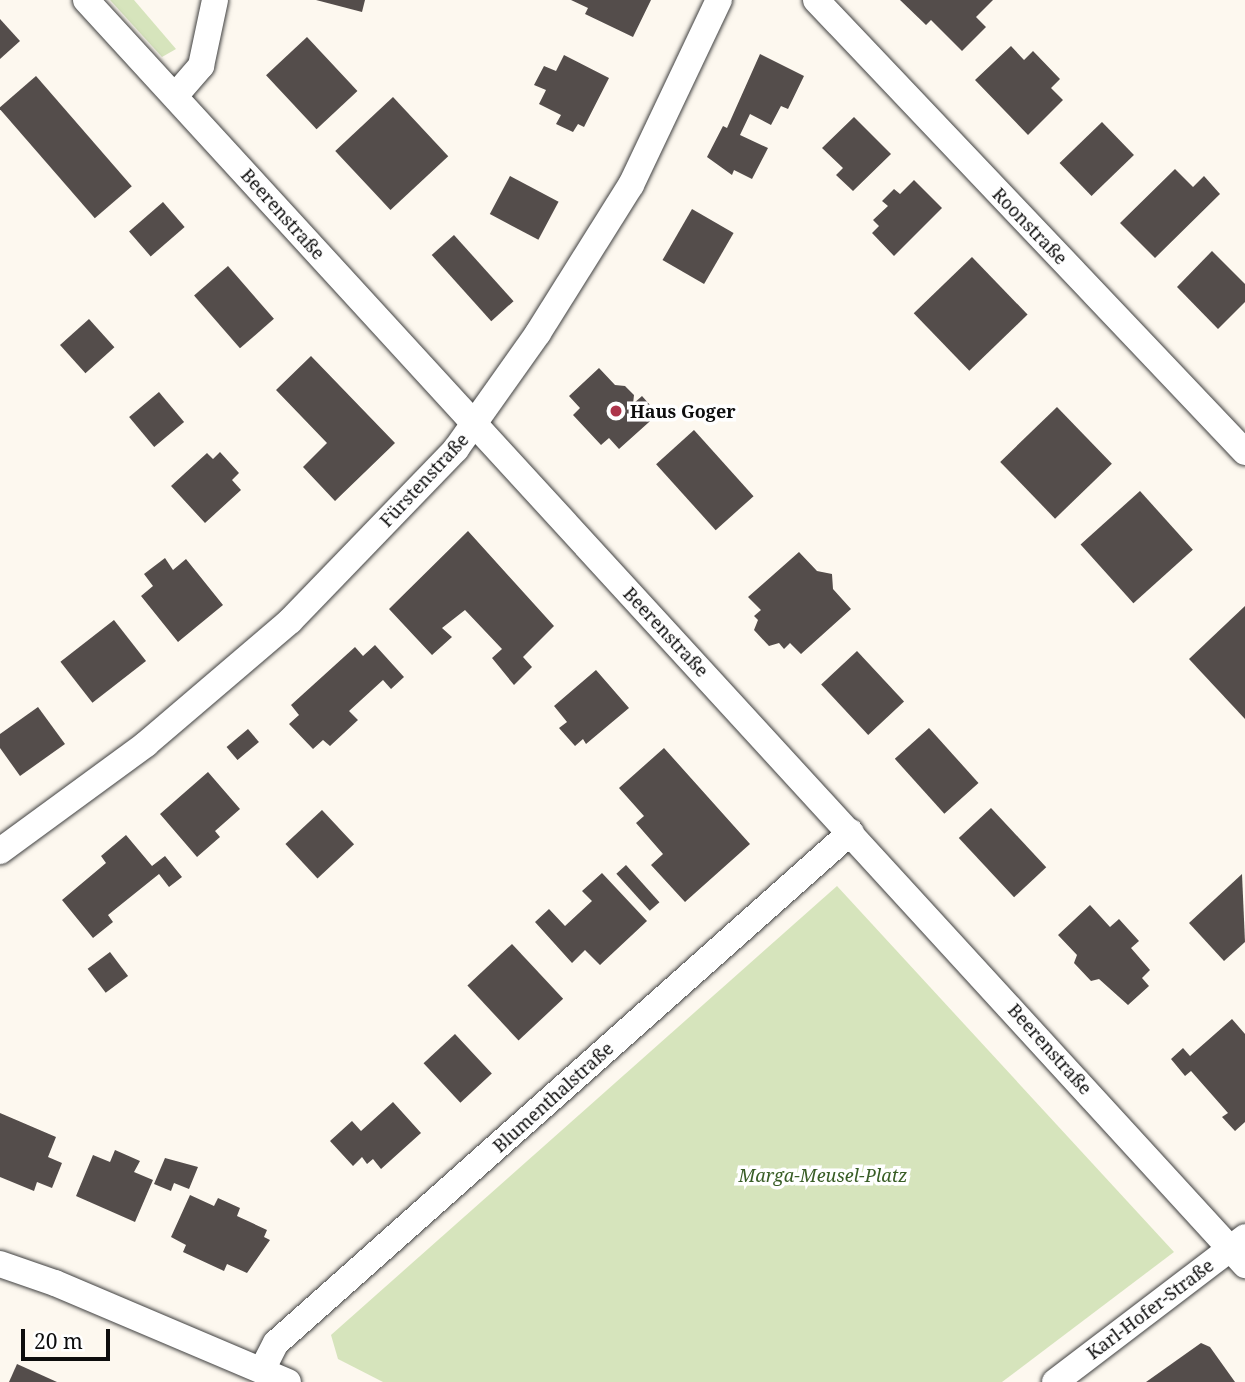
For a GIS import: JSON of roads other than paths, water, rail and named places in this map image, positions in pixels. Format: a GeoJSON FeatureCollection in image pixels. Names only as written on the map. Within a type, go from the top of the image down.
{"type":"FeatureCollection","features":[{"type":"Feature","properties":{"kind":"street","name":"Beerenstraße"},"geometry":{"type":"LineString","coordinates":[[86,0],[474,426],[1240,1250]]}},
{"type":"Feature","properties":{"kind":"street"},"geometry":{"type":"LineString","coordinates":[[175,96],[201,66],[215,0]]}},
{"type":"Feature","properties":{"kind":"street","name":"Fürstenstraße"},"geometry":{"type":"LineString","coordinates":[[0,851],[146,744],[289,621],[474,426],[631,185],[719,0]]}},
{"type":"Feature","properties":{"kind":"street","name":"Roonstraße"},"geometry":{"type":"LineString","coordinates":[[816,0],[1245,452]]}},
{"type":"Feature","properties":{"kind":"street","name":"Blumenthalstraße"},"geometry":{"type":"LineString","coordinates":[[263,1368],[283,1337],[851,832]]}},
{"type":"Feature","properties":{"kind":"street","name":"Karl-Hofer-Straße"},"geometry":{"type":"LineString","coordinates":[[1055,1382],[1240,1250]]}},
{"type":"Feature","properties":{"kind":"street"},"geometry":{"type":"LineString","coordinates":[[0,1264],[263,1368],[288,1382]]}},
{"type":"Feature","properties":{"kind":"place","name":"Haus Goger"},"geometry":{"type":"Point","coordinates":[616,411]}},
{"type":"Feature","properties":{"kind":"park label","name":"Marga-Meusel-Platz"},"geometry":{"type":"Point","coordinates":[823,1175]}}]}
